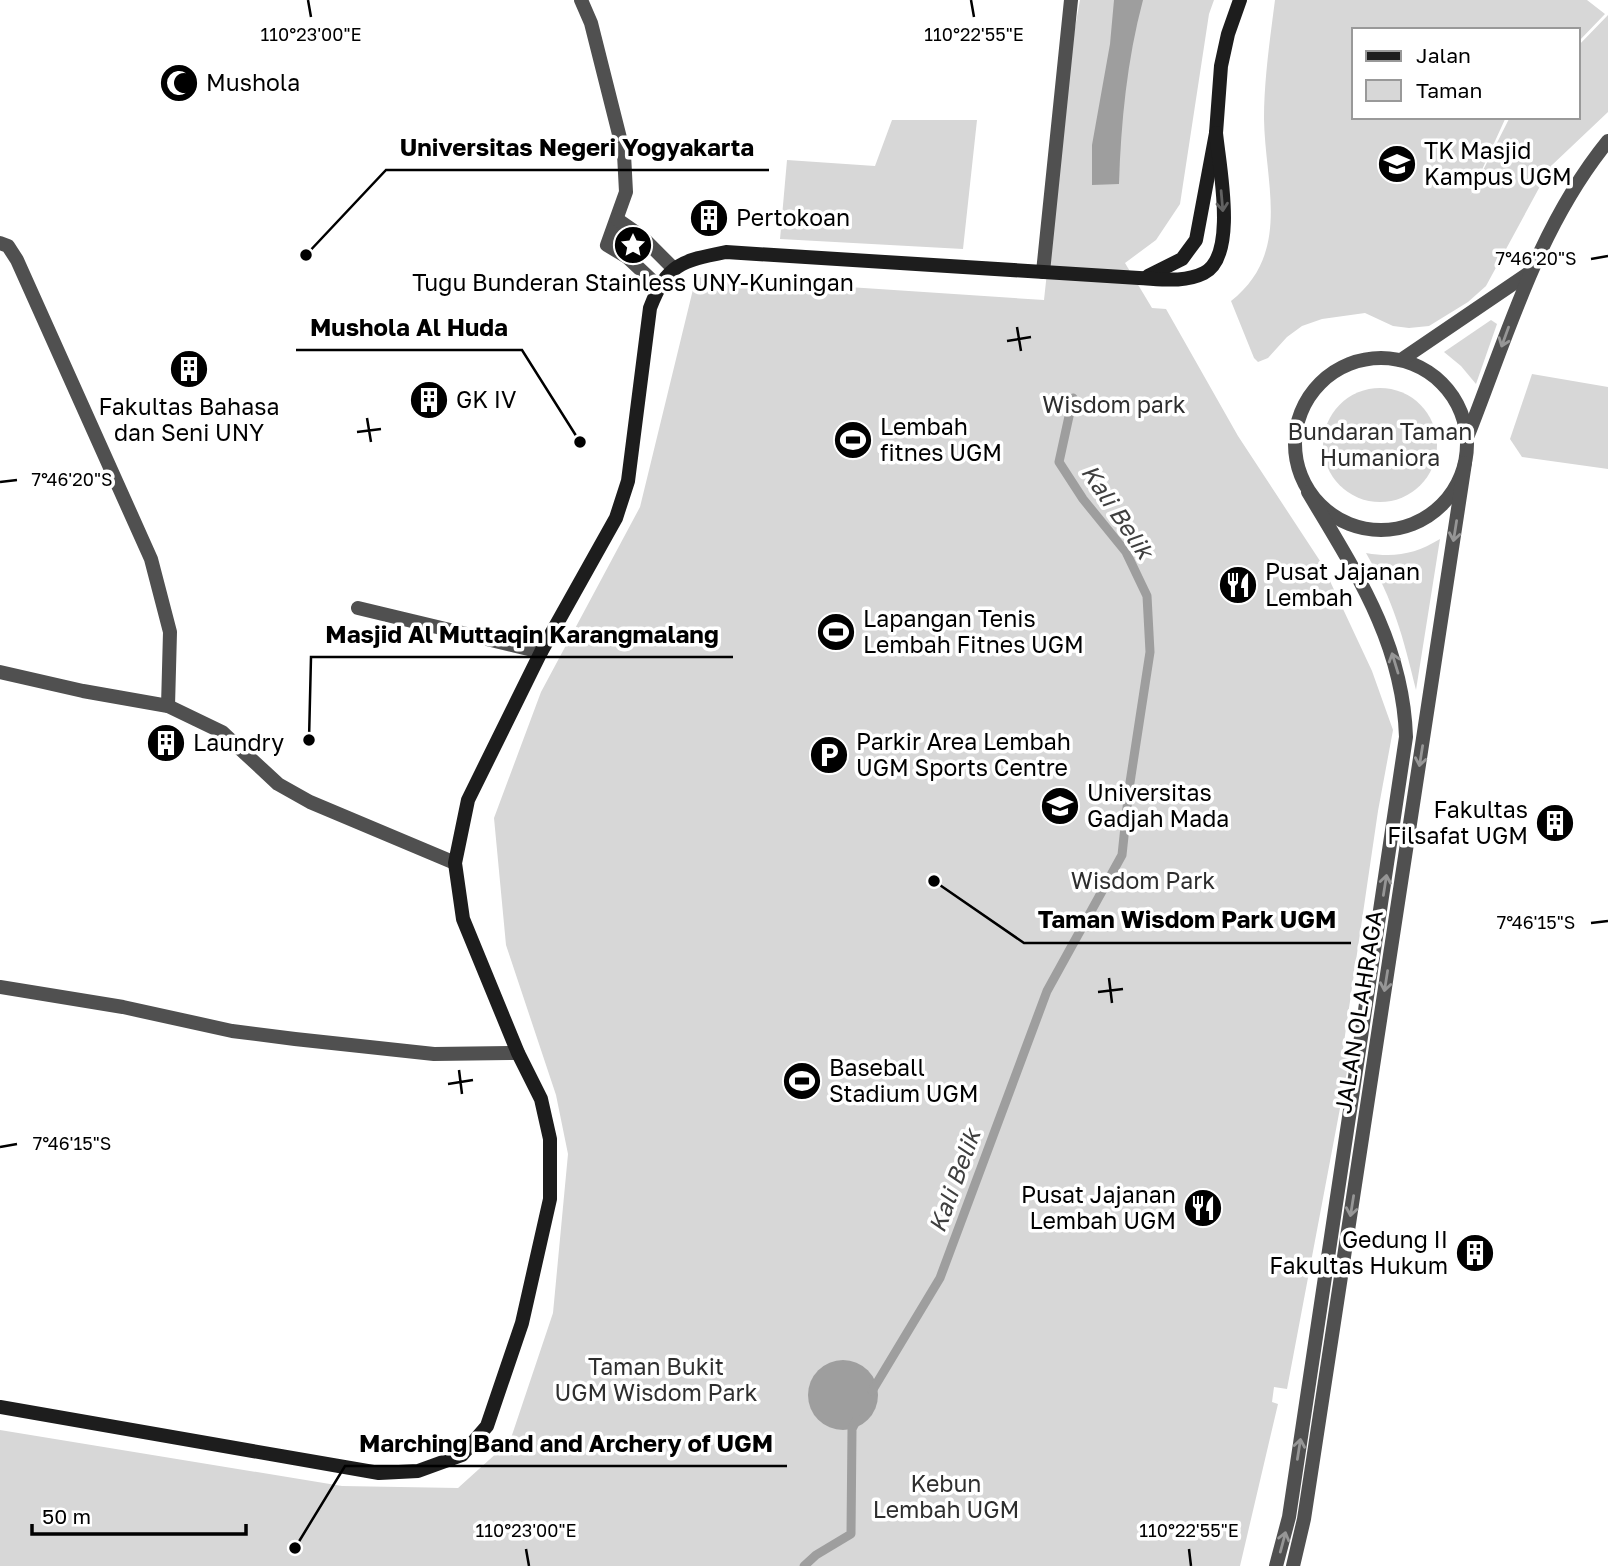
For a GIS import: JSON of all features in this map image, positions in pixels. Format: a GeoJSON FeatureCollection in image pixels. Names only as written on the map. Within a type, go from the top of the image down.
{"type":"FeatureCollection","features":[{"type":"Feature","properties":{"kind":"street"},"geometry":{"type":"LineString","coordinates":[[581,0],[591,23],[624,154],[626,192],[607,245],[627,257],[659,287]]}},
{"type":"Feature","properties":{"kind":"street"},"geometry":{"type":"LineString","coordinates":[[1043,272],[1071,0]]}},
{"type":"Feature","properties":{"kind":"street"},"geometry":{"type":"LineString","coordinates":[[1139,278],[1171,266],[1189,251],[1196,240],[1216,133],[1221,66],[1228,34],[1240,0]]}},
{"type":"Feature","properties":{"kind":"street"},"geometry":{"type":"LineString","coordinates":[[0,1407],[379,1473],[418,1471],[461,1455],[486,1426],[522,1323],[550,1199],[550,1139],[541,1100],[518,1053],[463,919],[455,863],[468,800],[541,652],[616,518],[628,481],[650,309],[659,287],[673,268],[693,258],[726,252],[1179,280],[1205,272],[1216,261],[1224,234],[1216,133]]}},
{"type":"Feature","properties":{"kind":"street"},"geometry":{"type":"LineString","coordinates":[[1467,437],[1529,272],[1573,190],[1608,141]]}},
{"type":"Feature","properties":{"kind":"street"},"geometry":{"type":"LineString","coordinates":[[618,220],[640,236],[673,268]]}},
{"type":"Feature","properties":{"kind":"street"},"geometry":{"type":"LineString","coordinates":[[0,243],[8,246],[17,260],[151,559],[170,632],[168,706]]}},
{"type":"Feature","properties":{"kind":"street"},"geometry":{"type":"LineString","coordinates":[[1401,360],[1529,272]]}},
{"type":"Feature","properties":{"kind":"street"},"geometry":{"type":"LineString","coordinates":[[1383,358],[1401,360],[1434,375],[1457,403],[1464,419],[1467,437],[1465,463],[1452,493],[1442,505],[1412,524],[1394,529],[1359,527],[1342,521],[1308,492],[1297,467],[1294,440],[1299,414],[1318,384],[1332,372],[1348,364],[1383,358]]}},
{"type":"Feature","properties":{"kind":"street","name":"JALAN OLAHRAGA"},"geometry":{"type":"LineString","coordinates":[[1276,1566],[1296,1518],[1465,463]]}},
{"type":"Feature","properties":{"kind":"street","name":"JALAN OLAHRAGA"},"geometry":{"type":"LineString","coordinates":[[1293,1566],[1296,1518],[1406,737],[1398,673],[1382,623],[1308,492]]}},
{"type":"Feature","properties":{"kind":"street"},"geometry":{"type":"LineString","coordinates":[[358,608],[541,652]]}},
{"type":"Feature","properties":{"kind":"street"},"geometry":{"type":"LineString","coordinates":[[0,672],[83,691],[168,706],[222,732],[278,784],[310,802],[455,863]]}},
{"type":"Feature","properties":{"kind":"street"},"geometry":{"type":"LineString","coordinates":[[0,987],[123,1007],[233,1031],[434,1054],[518,1053]]}},
{"type":"Feature","properties":{"kind":"green space","name":"Universitas Gadjah Mada"},"geometry":{"type":"Polygon","coordinates":[[[1080,0],[1214,0],[1209,14],[1180,204],[1156,240],[1125,263],[1152,308],[1166,309],[1238,436],[1322,564],[1372,671],[1393,730],[1378,811],[1343,1049],[1351,1050],[1287,1389],[1274,1387],[1272,1402],[1278,1404],[1240,1566],[0,1566],[0,1430],[342,1486],[458,1488],[510,1441],[553,1313],[568,1154],[556,1095],[506,945],[494,818],[541,692],[640,507],[696,277],[1044,300],[1071,50],[1080,0]]]}},
{"type":"Feature","properties":{"kind":"green space"},"geometry":{"type":"Polygon","coordinates":[[[1275,0],[1587,0],[1605,14],[1580,40],[1580,28],[1352,28],[1352,119],[1505,119],[1470,196],[1509,119],[1580,119],[1580,44],[1608,15],[1608,112],[1551,166],[1486,286],[1468,302],[1429,326],[1393,326],[1365,313],[1322,319],[1302,326],[1287,337],[1268,358],[1258,362],[1231,301],[1250,282],[1262,261],[1269,239],[1270,192],[1264,119],[1275,0]]]}},
{"type":"Feature","properties":{"kind":"green space"},"geometry":{"type":"Polygon","coordinates":[[[892,120],[977,120],[963,249],[780,239],[787,160],[875,166],[892,120]]]}},
{"type":"Feature","properties":{"kind":"green space"},"geometry":{"type":"Polygon","coordinates":[[[1491,320],[1497,324],[1476,384],[1461,366],[1444,352],[1491,320]]]}},
{"type":"Feature","properties":{"kind":"green space"},"geometry":{"type":"Polygon","coordinates":[[[1532,374],[1608,387],[1608,469],[1522,457],[1510,439],[1532,374]]]}},
{"type":"Feature","properties":{"kind":"green space","name":"Bundaran Taman Humaniora"},"geometry":{"type":"Polygon","coordinates":[[[1380,388],[1402,392],[1420,405],[1433,423],[1437,445],[1433,467],[1420,485],[1402,498],[1380,502],[1358,498],[1340,485],[1327,467],[1323,445],[1327,423],[1340,405],[1358,392],[1380,388]]]}},
{"type":"Feature","properties":{"kind":"green space"},"geometry":{"type":"Polygon","coordinates":[[[1440,539],[1416,690],[1397,620],[1366,553],[1405,554],[1440,539]]]}},
{"type":"Feature","properties":{"kind":"shaded area"},"geometry":{"type":"Polygon","coordinates":[[[1114,0],[1143,0],[1126,91],[1119,184],[1092,185],[1092,145],[1110,44],[1114,0]]]}},
{"type":"Feature","properties":{"kind":"shaded area"},"geometry":{"type":"Polygon","coordinates":[[[843,1360],[868,1370],[878,1395],[868,1420],[843,1430],[818,1420],[808,1395],[818,1370],[843,1360]]]}},
{"type":"Feature","properties":{"kind":"waterway","name":"Kali Belik"},"geometry":{"type":"LineString","coordinates":[[872,1391],[940,1278],[1047,991],[1122,855],[1150,652],[1147,596],[1126,552],[1083,499],[1059,462],[1073,398]]}},
{"type":"Feature","properties":{"kind":"waterway","name":"Kali Belik"},"geometry":{"type":"LineString","coordinates":[[804,1566],[816,1555],[851,1534],[852,1429],[857,1419]]}},
{"type":"Feature","properties":{"kind":"place","name":"Mushola"},"geometry":{"type":"Point","coordinates":[179,83]}},
{"type":"Feature","properties":{"kind":"place","name":"TK Masjid Kampus UGM"},"geometry":{"type":"Point","coordinates":[1397,164]}},
{"type":"Feature","properties":{"kind":"place","name":"Pertokoan"},"geometry":{"type":"Point","coordinates":[709,218]}},
{"type":"Feature","properties":{"kind":"place","name":"Tugu Bunderan Stainless UNY-Kuningan"},"geometry":{"type":"Point","coordinates":[633,245]}},
{"type":"Feature","properties":{"kind":"place","name":"Universitas Negeri Yogyakarta"},"geometry":{"type":"Point","coordinates":[306,255]}},
{"type":"Feature","properties":{"kind":"place","name":"Fakultas Bahasa dan Seni UNY"},"geometry":{"type":"Point","coordinates":[189,369]}},
{"type":"Feature","properties":{"kind":"place","name":"GK IV"},"geometry":{"type":"Point","coordinates":[429,400]}},
{"type":"Feature","properties":{"kind":"place","name":"Lembah fitnes UGM"},"geometry":{"type":"Point","coordinates":[853,440]}},
{"type":"Feature","properties":{"kind":"place","name":"Mushola Al Huda"},"geometry":{"type":"Point","coordinates":[580,442]}},
{"type":"Feature","properties":{"kind":"place","name":"Pusat Jajanan Lembah"},"geometry":{"type":"Point","coordinates":[1238,585]}},
{"type":"Feature","properties":{"kind":"place","name":"Lapangan Tenis Lembah Fitnes UGM"},"geometry":{"type":"Point","coordinates":[836,632]}},
{"type":"Feature","properties":{"kind":"place","name":"Masjid Al Muttaqin Karangmalang"},"geometry":{"type":"Point","coordinates":[309,740]}},
{"type":"Feature","properties":{"kind":"place","name":"Laundry"},"geometry":{"type":"Point","coordinates":[166,743]}},
{"type":"Feature","properties":{"kind":"place","name":"Parkir Area Lembah UGM Sports Centre"},"geometry":{"type":"Point","coordinates":[829,755]}},
{"type":"Feature","properties":{"kind":"place","name":"Universitas Gadjah Mada"},"geometry":{"type":"Point","coordinates":[1060,806]}},
{"type":"Feature","properties":{"kind":"place","name":"Fakultas Filsafat UGM"},"geometry":{"type":"Point","coordinates":[1555,823]}},
{"type":"Feature","properties":{"kind":"place","name":"Taman Wisdom Park UGM"},"geometry":{"type":"Point","coordinates":[934,881]}},
{"type":"Feature","properties":{"kind":"place","name":"Baseball Stadium UGM"},"geometry":{"type":"Point","coordinates":[802,1081]}},
{"type":"Feature","properties":{"kind":"place","name":"Pusat Jajanan Lembah UGM"},"geometry":{"type":"Point","coordinates":[1203,1208]}},
{"type":"Feature","properties":{"kind":"place","name":"Gedung II Fakultas Hukum"},"geometry":{"type":"Point","coordinates":[1475,1253]}},
{"type":"Feature","properties":{"kind":"place","name":"Marching Band and Archery of UGM"},"geometry":{"type":"Point","coordinates":[295,1548]}},
{"type":"Feature","properties":{"kind":"park label","name":"Wisdom park"},"geometry":{"type":"Point","coordinates":[1114,405]}},
{"type":"Feature","properties":{"kind":"park label","name":"Wisdom Park"},"geometry":{"type":"Point","coordinates":[1143,881]}},
{"type":"Feature","properties":{"kind":"park label","name":"Taman Bukit UGM Wisdom Park"},"geometry":{"type":"Point","coordinates":[656,1380]}},
{"type":"Feature","properties":{"kind":"park label","name":"Kebun Lembah UGM"},"geometry":{"type":"Point","coordinates":[946,1497]}}]}
